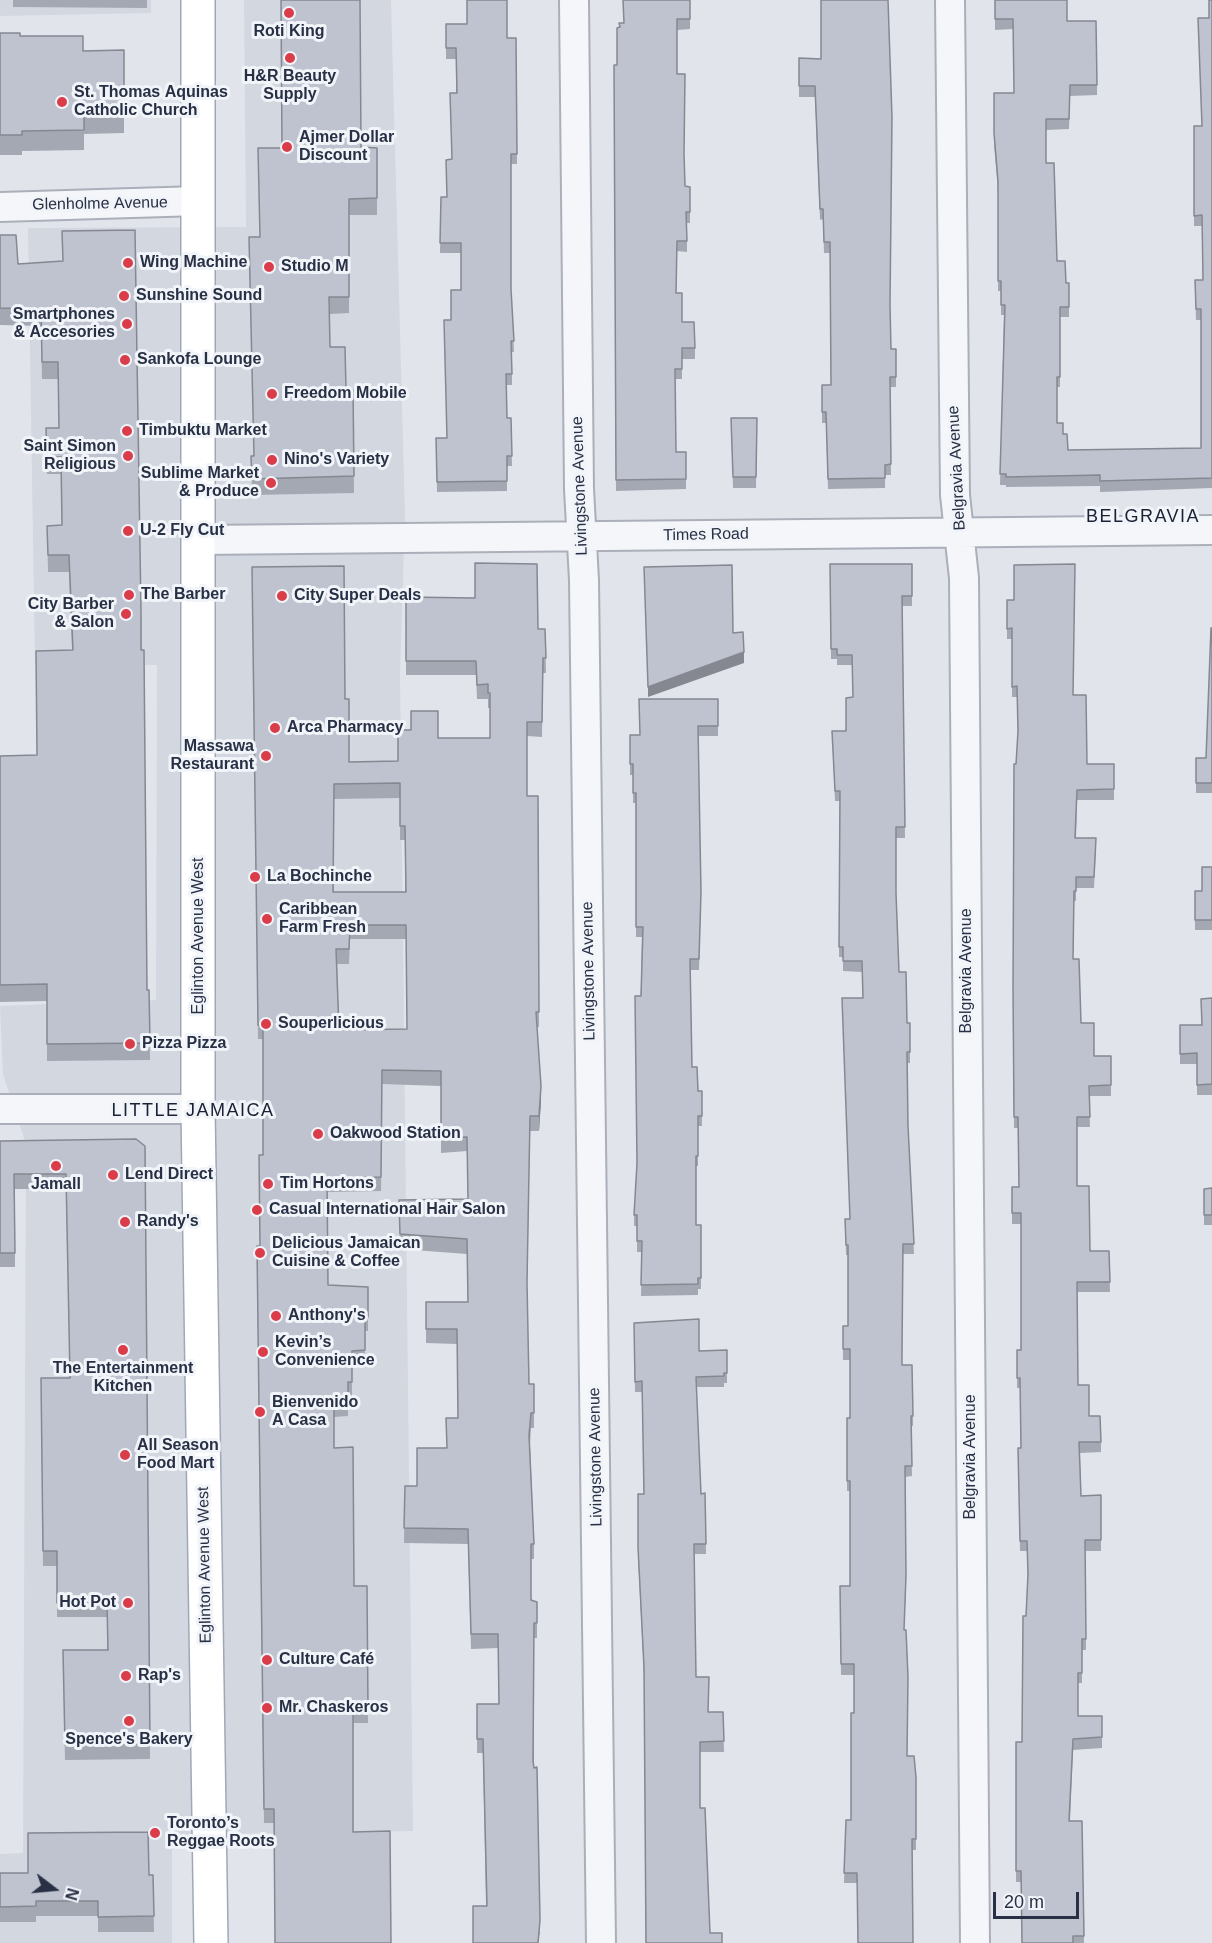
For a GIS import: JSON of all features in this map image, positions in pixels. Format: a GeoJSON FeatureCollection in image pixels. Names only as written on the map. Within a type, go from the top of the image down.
{"type":"FeatureCollection","features":[{"type":"Feature","properties":{"kind":"main road","name":"Eglinton Avenue West"},"geometry":{"type":"LineString","coordinates":[[198,0],[200,540],[198,1109],[210,1943]]}},
{"type":"Feature","properties":{"kind":"street","name":"Livingstone Avenue"},"geometry":{"type":"LineString","coordinates":[[574,0],[580,537],[584,580],[601,1943]]}},
{"type":"Feature","properties":{"kind":"street","name":"Belgravia Avenue"},"geometry":{"type":"LineString","coordinates":[[950,0],[955,495],[960,532],[964,602],[975,1943]]}},
{"type":"Feature","properties":{"kind":"street","name":"Glenholme Avenue"},"geometry":{"type":"LineString","coordinates":[[0,207],[199,201]]}},
{"type":"Feature","properties":{"kind":"street","name":"Times Road"},"geometry":{"type":"LineString","coordinates":[[200,540],[1212,530]]}},
{"type":"Feature","properties":{"kind":"street"},"geometry":{"type":"LineString","coordinates":[[0,1109],[198,1109]]}},
{"type":"Feature","properties":{"kind":"shaded area"},"geometry":{"type":"Polygon","coordinates":[[[0,0],[151,0],[151,13],[0,16],[0,0]]]}},
{"type":"Feature","properties":{"kind":"shaded area"},"geometry":{"type":"Polygon","coordinates":[[[244,0],[391,0],[405,515],[400,674],[413,1831],[172,1835],[172,1943],[0,1943],[0,1854],[23,1853],[26,1144],[3,1074],[0,1006],[156,1000],[157,665],[35,665],[28,228],[246,227],[244,0]]]}},
{"type":"Feature","properties":{"kind":"building"},"geometry":{"type":"Polygon","coordinates":[[[281,0],[360,0],[361,147],[377,148],[377,198],[349,199],[349,297],[329,297],[330,347],[345,347],[346,390],[353,390],[354,476],[252,479],[251,456],[254,456],[249,237],[260,237],[258,148],[282,148],[281,0]]]}},
{"type":"Feature","properties":{"kind":"building"},"geometry":{"type":"Polygon","coordinates":[[[467,0],[507,0],[507,38],[516,38],[517,154],[511,154],[511,289],[514,341],[511,341],[512,374],[506,374],[507,418],[511,418],[512,456],[507,456],[507,481],[437,482],[436,438],[447,438],[444,320],[451,320],[451,290],[461,290],[461,243],[440,243],[441,197],[447,197],[446,160],[452,159],[450,93],[457,93],[456,48],[446,48],[446,24],[467,24],[467,0]]]}},
{"type":"Feature","properties":{"kind":"building"},"geometry":{"type":"Polygon","coordinates":[[[623,0],[690,0],[690,19],[677,19],[677,74],[685,74],[685,186],[690,187],[690,212],[686,212],[687,241],[677,241],[676,293],[682,293],[682,322],[694,322],[695,348],[682,348],[682,369],[675,369],[676,452],[686,452],[686,479],[616,480],[614,65],[617,65],[617,28],[620,27],[619,23],[624,23],[623,0]]]}},
{"type":"Feature","properties":{"kind":"building"},"geometry":{"type":"Polygon","coordinates":[[[821,0],[888,0],[892,117],[890,305],[891,349],[896,349],[896,377],[890,377],[891,464],[885,465],[885,478],[828,479],[826,412],[822,412],[822,385],[831,385],[830,242],[824,242],[823,209],[820,209],[815,86],[799,86],[799,58],[821,59],[821,0]]]}},
{"type":"Feature","properties":{"kind":"building"},"geometry":{"type":"Polygon","coordinates":[[[995,0],[1067,0],[1067,21],[1096,21],[1097,85],[1070,85],[1069,119],[1046,119],[1046,163],[1054,163],[1057,261],[1065,261],[1066,283],[1069,283],[1069,307],[1060,307],[1060,377],[1057,377],[1057,423],[1063,423],[1063,434],[1067,434],[1068,450],[1201,448],[1201,309],[1196,309],[1195,280],[1203,280],[1202,215],[1194,216],[1194,126],[1202,126],[1198,18],[1209,18],[1209,0],[1212,0],[1212,478],[1100,481],[1100,475],[1006,477],[1006,474],[1000,474],[1005,305],[1001,305],[1001,281],[998,281],[998,181],[994,133],[994,93],[1014,93],[1013,19],[995,19],[995,0]]]}},
{"type":"Feature","properties":{"kind":"building","name":"St. Thomas Aquinas Catholic Church"},"geometry":{"type":"Polygon","coordinates":[[[0,33],[20,33],[20,36],[83,36],[83,51],[124,50],[124,113],[84,114],[84,130],[22,131],[22,135],[0,135],[0,33]]]}},
{"type":"Feature","properties":{"kind":"building"},"geometry":{"type":"Polygon","coordinates":[[[135,230],[141,650],[144,650],[147,990],[149,990],[150,1043],[47,1044],[47,984],[0,985],[0,756],[37,755],[36,651],[73,650],[69,555],[48,555],[47,526],[62,525],[61,457],[47,457],[46,428],[59,428],[58,362],[42,362],[41,309],[0,308],[0,235],[16,235],[18,264],[63,261],[62,231],[135,230]]]}},
{"type":"Feature","properties":{"kind":"building"},"geometry":{"type":"Polygon","coordinates":[[[731,418],[757,418],[756,477],[733,477],[731,418]]]}},
{"type":"Feature","properties":{"kind":"building"},"geometry":{"type":"Polygon","coordinates":[[[475,563],[537,564],[538,629],[545,629],[546,658],[543,658],[542,722],[527,722],[527,796],[538,796],[539,1012],[536,1012],[541,1086],[539,1116],[530,1116],[527,1282],[529,1384],[534,1384],[534,1413],[531,1413],[529,1435],[534,1544],[531,1544],[531,1600],[537,1602],[537,1623],[534,1623],[533,1761],[534,1768],[537,1767],[540,1920],[538,1943],[473,1943],[473,1906],[487,1906],[483,1739],[477,1739],[477,1704],[499,1704],[498,1634],[471,1634],[468,1529],[404,1528],[405,1486],[417,1486],[417,1448],[447,1448],[446,1418],[458,1418],[457,1329],[426,1329],[426,1302],[468,1302],[467,1239],[400,1234],[399,1200],[468,1199],[467,1137],[441,1138],[441,1071],[382,1070],[381,1177],[327,1178],[328,1285],[368,1287],[365,1350],[352,1351],[352,1382],[348,1382],[348,1402],[334,1402],[334,1448],[353,1447],[354,1586],[367,1586],[368,1708],[353,1708],[353,1832],[390,1831],[391,1943],[275,1943],[274,1809],[264,1809],[257,1246],[260,1246],[259,1155],[263,1155],[263,1024],[258,1025],[252,567],[344,566],[345,699],[349,699],[349,762],[398,761],[398,730],[411,730],[411,711],[438,711],[438,738],[490,738],[490,693],[488,693],[488,684],[477,685],[476,661],[406,661],[406,597],[475,598],[475,563]],[[400,783],[334,784],[333,892],[406,892],[405,826],[400,826],[400,783]],[[350,925],[349,949],[336,949],[339,1030],[407,1029],[406,925],[350,925]]]}},
{"type":"Feature","properties":{"kind":"building"},"geometry":{"type":"Polygon","coordinates":[[[830,564],[912,564],[912,596],[902,596],[905,827],[896,827],[896,893],[899,972],[906,972],[907,1023],[910,1023],[910,1052],[907,1052],[908,1126],[914,1244],[903,1244],[902,1351],[902,1365],[912,1365],[913,1416],[911,1416],[912,1466],[905,1466],[904,1630],[906,1630],[908,1677],[907,1756],[914,1756],[916,1777],[916,1839],[912,1839],[913,1943],[858,1943],[857,1873],[844,1873],[846,1820],[851,1820],[851,1713],[854,1713],[854,1664],[841,1664],[840,1586],[850,1586],[850,1481],[847,1481],[847,1418],[850,1418],[850,1349],[843,1349],[843,1326],[848,1326],[848,1245],[846,1245],[845,1219],[850,1219],[842,998],[863,998],[862,961],[843,961],[843,947],[839,947],[840,791],[835,791],[832,731],[846,731],[846,698],[853,697],[852,655],[837,655],[837,649],[831,649],[830,564]]]}},
{"type":"Feature","properties":{"kind":"building"},"geometry":{"type":"Polygon","coordinates":[[[1075,564],[1073,695],[1086,695],[1087,764],[1114,764],[1114,789],[1077,790],[1075,838],[1096,838],[1094,877],[1076,877],[1073,959],[1079,959],[1081,1023],[1094,1023],[1094,1056],[1111,1056],[1111,1085],[1089,1086],[1090,1117],[1077,1117],[1077,1186],[1089,1186],[1090,1251],[1109,1251],[1110,1282],[1077,1282],[1078,1385],[1089,1385],[1089,1416],[1100,1416],[1101,1442],[1079,1442],[1081,1496],[1101,1495],[1101,1540],[1085,1540],[1086,1639],[1082,1639],[1082,1673],[1078,1673],[1078,1716],[1102,1716],[1102,1737],[1073,1739],[1069,1821],[1082,1821],[1084,1936],[1073,1936],[1073,1943],[1022,1943],[1021,1871],[1016,1871],[1016,1742],[1022,1742],[1023,1616],[1026,1616],[1028,1574],[1027,1541],[1020,1541],[1018,1448],[1021,1448],[1020,1378],[1017,1378],[1017,1350],[1021,1350],[1021,1213],[1012,1213],[1012,1187],[1019,1187],[1018,1117],[1014,1117],[1013,989],[1014,764],[1016,764],[1018,731],[1017,686],[1012,687],[1012,628],[1007,629],[1007,600],[1014,600],[1014,565],[1075,564]]]}},
{"type":"Feature","properties":{"kind":"building"},"geometry":{"type":"Polygon","coordinates":[[[732,565],[733,633],[743,632],[744,652],[648,687],[644,567],[732,565]]]}},
{"type":"Feature","properties":{"kind":"building"},"geometry":{"type":"Polygon","coordinates":[[[1211,628],[1212,783],[1196,783],[1196,758],[1206,758],[1211,628]]]}},
{"type":"Feature","properties":{"kind":"building"},"geometry":{"type":"Polygon","coordinates":[[[639,699],[718,699],[718,726],[698,726],[701,892],[699,959],[690,959],[692,1067],[697,1067],[698,1091],[702,1091],[702,1116],[698,1116],[698,1156],[696,1156],[696,1225],[701,1225],[701,1278],[698,1278],[698,1284],[641,1285],[642,1241],[637,1241],[637,1215],[634,1215],[637,1163],[635,996],[641,996],[643,927],[636,927],[636,793],[633,793],[633,764],[630,764],[630,735],[640,735],[639,699]]]}},
{"type":"Feature","properties":{"kind":"building"},"geometry":{"type":"Polygon","coordinates":[[[1202,867],[1212,867],[1212,920],[1195,920],[1195,891],[1202,891],[1202,867]]]}},
{"type":"Feature","properties":{"kind":"building"},"geometry":{"type":"Polygon","coordinates":[[[1212,998],[1212,1084],[1197,1085],[1197,1053],[1180,1054],[1180,1025],[1202,1025],[1201,999],[1212,998]]]}},
{"type":"Feature","properties":{"kind":"building"},"geometry":{"type":"Polygon","coordinates":[[[136,1139],[145,1146],[150,1744],[65,1745],[63,1650],[108,1650],[107,1602],[57,1603],[57,1551],[43,1551],[41,1378],[70,1378],[66,1174],[14,1174],[15,1253],[0,1253],[0,1141],[136,1139]]]}},
{"type":"Feature","properties":{"kind":"building"},"geometry":{"type":"Polygon","coordinates":[[[1212,1188],[1212,1215],[1204,1215],[1204,1189],[1212,1188]]]}},
{"type":"Feature","properties":{"kind":"building"},"geometry":{"type":"Polygon","coordinates":[[[699,1319],[699,1351],[727,1350],[727,1373],[724,1373],[724,1376],[696,1377],[701,1494],[705,1493],[706,1544],[694,1544],[696,1677],[709,1677],[708,1712],[723,1712],[724,1741],[700,1742],[700,1808],[705,1808],[710,1933],[722,1933],[722,1943],[646,1943],[644,1667],[638,1547],[638,1494],[644,1494],[642,1381],[635,1382],[634,1323],[699,1319]]]}},
{"type":"Feature","properties":{"kind":"building"},"geometry":{"type":"Polygon","coordinates":[[[148,1832],[149,1875],[153,1875],[154,1916],[98,1917],[98,1901],[36,1901],[36,1906],[0,1907],[0,1873],[28,1873],[28,1833],[148,1832]]]}},
{"type":"Feature","properties":{"kind":"place","name":"Roti King"},"geometry":{"type":"Point","coordinates":[289,13]}},
{"type":"Feature","properties":{"kind":"place","name":"H&R Beauty Supply"},"geometry":{"type":"Point","coordinates":[290,58]}},
{"type":"Feature","properties":{"kind":"place","name":"St. Thomas Aquinas Catholic Church"},"geometry":{"type":"Point","coordinates":[62,102]}},
{"type":"Feature","properties":{"kind":"place","name":"Ajmer Dollar Discount"},"geometry":{"type":"Point","coordinates":[287,147]}},
{"type":"Feature","properties":{"kind":"place","name":"Wing Machine"},"geometry":{"type":"Point","coordinates":[128,263]}},
{"type":"Feature","properties":{"kind":"place","name":"Studio M"},"geometry":{"type":"Point","coordinates":[269,267]}},
{"type":"Feature","properties":{"kind":"place","name":"Sunshine Sound"},"geometry":{"type":"Point","coordinates":[124,296]}},
{"type":"Feature","properties":{"kind":"place","name":"Smartphones & Accesories"},"geometry":{"type":"Point","coordinates":[127,324]}},
{"type":"Feature","properties":{"kind":"place","name":"Sankofa Lounge"},"geometry":{"type":"Point","coordinates":[125,360]}},
{"type":"Feature","properties":{"kind":"place","name":"Freedom Mobile"},"geometry":{"type":"Point","coordinates":[272,394]}},
{"type":"Feature","properties":{"kind":"place","name":"Timbuktu Market"},"geometry":{"type":"Point","coordinates":[127,431]}},
{"type":"Feature","properties":{"kind":"place","name":"Saint Simon Religious"},"geometry":{"type":"Point","coordinates":[128,456]}},
{"type":"Feature","properties":{"kind":"place","name":"Nino's Variety"},"geometry":{"type":"Point","coordinates":[272,460]}},
{"type":"Feature","properties":{"kind":"place","name":"Sublime Market & Produce"},"geometry":{"type":"Point","coordinates":[271,483]}},
{"type":"Feature","properties":{"kind":"place","name":"U-2 Fly Cut"},"geometry":{"type":"Point","coordinates":[128,531]}},
{"type":"Feature","properties":{"kind":"place","name":"The Barber"},"geometry":{"type":"Point","coordinates":[129,595]}},
{"type":"Feature","properties":{"kind":"place","name":"City Super Deals"},"geometry":{"type":"Point","coordinates":[282,596]}},
{"type":"Feature","properties":{"kind":"place","name":"City Barber & Salon"},"geometry":{"type":"Point","coordinates":[126,614]}},
{"type":"Feature","properties":{"kind":"place","name":"Arca Pharmacy"},"geometry":{"type":"Point","coordinates":[275,728]}},
{"type":"Feature","properties":{"kind":"place","name":"Massawa Restaurant"},"geometry":{"type":"Point","coordinates":[266,756]}},
{"type":"Feature","properties":{"kind":"place","name":"La Bochinche"},"geometry":{"type":"Point","coordinates":[255,877]}},
{"type":"Feature","properties":{"kind":"place","name":"Caribbean Farm Fresh"},"geometry":{"type":"Point","coordinates":[267,919]}},
{"type":"Feature","properties":{"kind":"place","name":"Souperlicious"},"geometry":{"type":"Point","coordinates":[266,1024]}},
{"type":"Feature","properties":{"kind":"place","name":"Pizza Pizza"},"geometry":{"type":"Point","coordinates":[130,1044]}},
{"type":"Feature","properties":{"kind":"place","name":"Oakwood Station"},"geometry":{"type":"Point","coordinates":[318,1134]}},
{"type":"Feature","properties":{"kind":"place","name":"Jamall"},"geometry":{"type":"Point","coordinates":[56,1166]}},
{"type":"Feature","properties":{"kind":"place","name":"Lend Direct"},"geometry":{"type":"Point","coordinates":[113,1175]}},
{"type":"Feature","properties":{"kind":"place","name":"Tim Hortons"},"geometry":{"type":"Point","coordinates":[268,1184]}},
{"type":"Feature","properties":{"kind":"place","name":"Casual International Hair Salon"},"geometry":{"type":"Point","coordinates":[257,1210]}},
{"type":"Feature","properties":{"kind":"place","name":"Randy's"},"geometry":{"type":"Point","coordinates":[125,1222]}},
{"type":"Feature","properties":{"kind":"place","name":"Delicious Jamaican Cuisine & Coffee"},"geometry":{"type":"Point","coordinates":[260,1253]}},
{"type":"Feature","properties":{"kind":"place","name":"Anthony's"},"geometry":{"type":"Point","coordinates":[276,1316]}},
{"type":"Feature","properties":{"kind":"place","name":"The Entertainment Kitchen"},"geometry":{"type":"Point","coordinates":[123,1350]}},
{"type":"Feature","properties":{"kind":"place","name":"Kevin’s Convenience"},"geometry":{"type":"Point","coordinates":[263,1352]}},
{"type":"Feature","properties":{"kind":"place","name":"Bienvenido A Casa"},"geometry":{"type":"Point","coordinates":[260,1412]}},
{"type":"Feature","properties":{"kind":"place","name":"All Season Food Mart"},"geometry":{"type":"Point","coordinates":[125,1455]}},
{"type":"Feature","properties":{"kind":"place","name":"Hot Pot"},"geometry":{"type":"Point","coordinates":[128,1603]}},
{"type":"Feature","properties":{"kind":"place","name":"Culture Café"},"geometry":{"type":"Point","coordinates":[267,1660]}},
{"type":"Feature","properties":{"kind":"place","name":"Rap's"},"geometry":{"type":"Point","coordinates":[126,1676]}},
{"type":"Feature","properties":{"kind":"place","name":"Mr. Chaskeros"},"geometry":{"type":"Point","coordinates":[267,1708]}},
{"type":"Feature","properties":{"kind":"place","name":"Spence's Bakery"},"geometry":{"type":"Point","coordinates":[129,1721]}},
{"type":"Feature","properties":{"kind":"place","name":"Toronto’s Reggae Roots"},"geometry":{"type":"Point","coordinates":[155,1833]}},
{"type":"Feature","properties":{"kind":"district","name":"BELGRAVIA"},"geometry":{"type":"Point","coordinates":[1143,517]}},
{"type":"Feature","properties":{"kind":"district","name":"LITTLE JAMAICA"},"geometry":{"type":"Point","coordinates":[193,1111]}}]}
